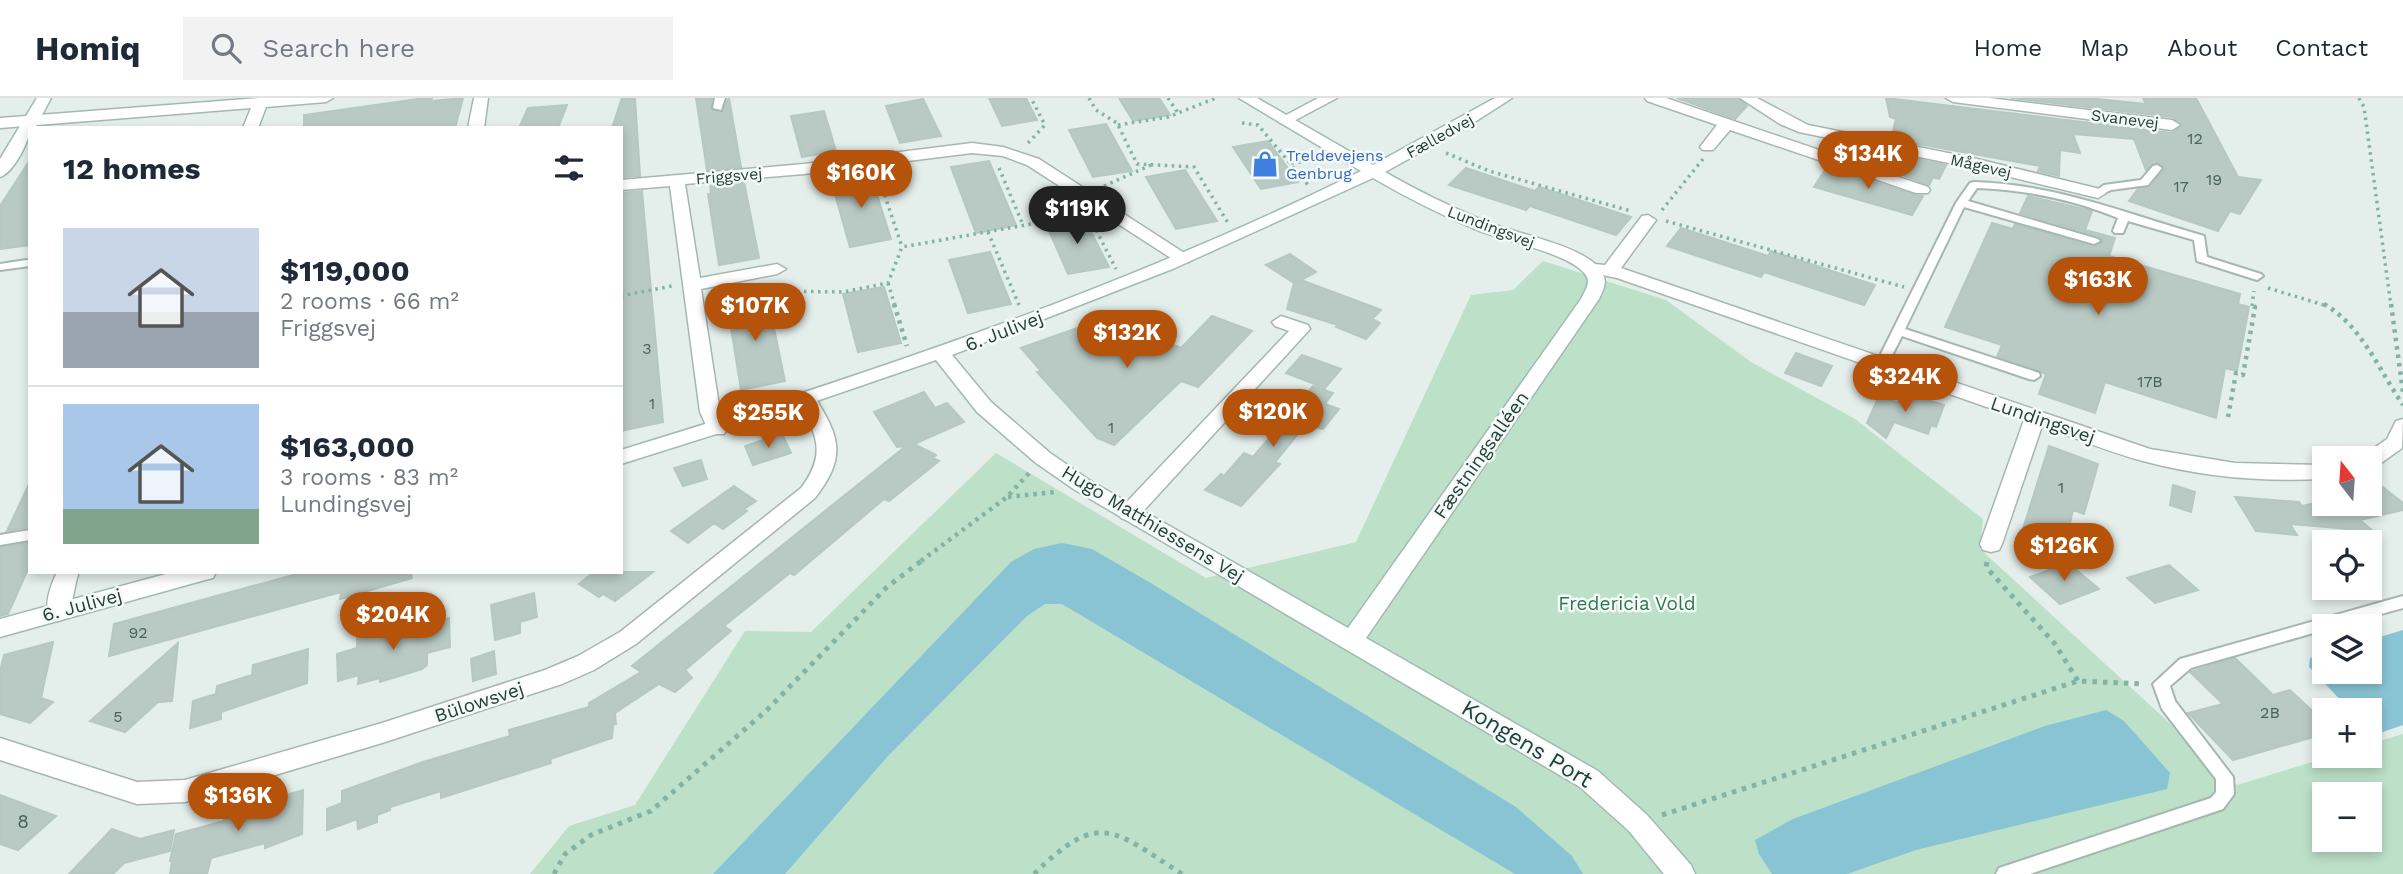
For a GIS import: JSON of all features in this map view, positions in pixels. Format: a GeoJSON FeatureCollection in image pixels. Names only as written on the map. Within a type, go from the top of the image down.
{"type":"FeatureCollection","features":[{"type":"Feature","properties":{"kind":"street"},"geometry":{"type":"LineString","coordinates":[[29,126],[44,98]]}},
{"type":"Feature","properties":{"kind":"street"},"geometry":{"type":"LineString","coordinates":[[0,123],[240,101],[326,98]]}},
{"type":"Feature","properties":{"kind":"street"},"geometry":{"type":"LineString","coordinates":[[476,126],[481,98]]}},
{"type":"Feature","properties":{"kind":"street","name":"Lundingsvej"},"geometry":{"type":"LineString","coordinates":[[1246,98],[1426,202],[1484,228],[1568,255],[1589,267],[1611,271],[2155,457],[2196,467],[2282,475],[2312,473]]}},
{"type":"Feature","properties":{"kind":"street"},"geometry":{"type":"LineString","coordinates":[[1285,120],[1330,98]]}},
{"type":"Feature","properties":{"kind":"street","name":"Fælledvej"},"geometry":{"type":"LineString","coordinates":[[1374,173],[1505,98]]}},
{"type":"Feature","properties":{"kind":"street"},"geometry":{"type":"LineString","coordinates":[[1653,98],[1922,190]]}},
{"type":"Feature","properties":{"kind":"street","name":"Mågevej"},"geometry":{"type":"LineString","coordinates":[[1747,98],[1804,129],[1973,163],[2098,193]]}},
{"type":"Feature","properties":{"kind":"street","name":"Svanevej"},"geometry":{"type":"LineString","coordinates":[[1953,98],[2172,125]]}},
{"type":"Feature","properties":{"kind":"street"},"geometry":{"type":"LineString","coordinates":[[251,126],[261,102]]}},
{"type":"Feature","properties":{"kind":"street"},"geometry":{"type":"LineString","coordinates":[[1708,147],[1727,123]]}},
{"type":"Feature","properties":{"kind":"street"},"geometry":{"type":"LineString","coordinates":[[0,172],[28,127]]}},
{"type":"Feature","properties":{"kind":"street","name":"Friggsvej"},"geometry":{"type":"LineString","coordinates":[[623,184],[677,181],[972,148],[994,149],[1018,154],[1182,258]]}},
{"type":"Feature","properties":{"kind":"street","name":"6. Julivej"},"geometry":{"type":"LineString","coordinates":[[623,456],[717,429],[942,355],[1243,233],[1374,173]]}},
{"type":"Feature","properties":{"kind":"street"},"geometry":{"type":"LineString","coordinates":[[677,181],[710,412],[717,429]]}},
{"type":"Feature","properties":{"kind":"street"},"geometry":{"type":"LineString","coordinates":[[1611,271],[1616,260],[1652,219]]}},
{"type":"Feature","properties":{"kind":"street","name":"Fæstningsalléen"},"geometry":{"type":"LineString","coordinates":[[1352,640],[1590,299],[1597,278],[1589,267]]}},
{"type":"Feature","properties":{"kind":"street"},"geometry":{"type":"LineString","coordinates":[[692,285],[778,269]]}},
{"type":"Feature","properties":{"kind":"street"},"geometry":{"type":"LineString","coordinates":[[1129,513],[1301,330],[1281,322]]}},
{"type":"Feature","properties":{"kind":"street","name":"Hugo Matthiessens Vej"},"geometry":{"type":"LineString","coordinates":[[942,355],[984,407],[1043,457],[1082,485],[1352,640]]}},
{"type":"Feature","properties":{"kind":"street","name":"Bülowsvej"},"geometry":{"type":"LineString","coordinates":[[0,750],[137,793],[185,791],[382,733],[553,677],[628,638],[808,493],[822,477],[829,457],[827,436],[807,400]]}},
{"type":"Feature","properties":{"kind":"street"},"geometry":{"type":"LineString","coordinates":[[1991,544],[2035,418]]}},
{"type":"Feature","properties":{"kind":"street"},"geometry":{"type":"LineString","coordinates":[[2382,452],[2395,443],[2403,426]]}},
{"type":"Feature","properties":{"kind":"street"},"geometry":{"type":"LineString","coordinates":[[2268,457],[2282,475]]}},
{"type":"Feature","properties":{"kind":"street"},"geometry":{"type":"LineString","coordinates":[[58,612],[68,574]]}},
{"type":"Feature","properties":{"kind":"street","name":"6. Julivej"},"geometry":{"type":"LineString","coordinates":[[0,628],[198,574]]}},
{"type":"Feature","properties":{"kind":"street","name":"Kongens Port"},"geometry":{"type":"LineString","coordinates":[[1352,640],[1590,779],[1638,823],[1681,874]]}},
{"type":"Feature","properties":{"kind":"lane"},"geometry":{"type":"LineString","coordinates":[[2098,193],[2108,187],[2144,183],[2157,168]]}},
{"type":"Feature","properties":{"kind":"lane"},"geometry":{"type":"LineString","coordinates":[[1882,364],[1961,203],[1974,185],[2008,185],[2038,189],[2200,238],[2201,259],[2256,280]]}},
{"type":"Feature","properties":{"kind":"lane"},"geometry":{"type":"LineString","coordinates":[[1961,203],[2094,241]]}},
{"type":"Feature","properties":{"kind":"lane"},"geometry":{"type":"LineString","coordinates":[[2119,231],[2124,216]]}},
{"type":"Feature","properties":{"kind":"lane"},"geometry":{"type":"LineString","coordinates":[[0,267],[26,263]]}},
{"type":"Feature","properties":{"kind":"lane"},"geometry":{"type":"LineString","coordinates":[[1898,331],[2034,376]]}},
{"type":"Feature","properties":{"kind":"lane"},"geometry":{"type":"LineString","coordinates":[[0,540],[28,535]]}},
{"type":"Feature","properties":{"kind":"lane"},"geometry":{"type":"LineString","coordinates":[[2005,874],[2217,804],[2225,794],[2224,777],[2168,704],[2161,684],[2186,663],[2403,602]]}},
{"type":"Feature","properties":{"kind":"path"},"geometry":{"type":"LineString","coordinates":[[1018,154],[1045,125],[1031,98]]}},
{"type":"Feature","properties":{"kind":"path"},"geometry":{"type":"LineString","coordinates":[[1089,98],[1096,110],[1118,125],[1138,164],[1194,167],[1228,224],[1243,233]]}},
{"type":"Feature","properties":{"kind":"path"},"geometry":{"type":"LineString","coordinates":[[1168,98],[1178,113]]}},
{"type":"Feature","properties":{"kind":"path"},"geometry":{"type":"LineString","coordinates":[[1118,125],[1178,113],[1216,98]]}},
{"type":"Feature","properties":{"kind":"path"},"geometry":{"type":"LineString","coordinates":[[2359,98],[2364,107],[2403,392]]}},
{"type":"Feature","properties":{"kind":"path"},"geometry":{"type":"LineString","coordinates":[[1242,123],[1258,125],[1312,189],[1324,196]]}},
{"type":"Feature","properties":{"kind":"path"},"geometry":{"type":"LineString","coordinates":[[1428,143],[1470,166],[1511,180],[1563,191],[1652,219],[1752,246],[1777,250],[1918,292]]}},
{"type":"Feature","properties":{"kind":"path"},"geometry":{"type":"LineString","coordinates":[[1652,219],[1711,149],[1708,147]]}},
{"type":"Feature","properties":{"kind":"path"},"geometry":{"type":"LineString","coordinates":[[994,149],[993,155],[1023,225]]}},
{"type":"Feature","properties":{"kind":"path"},"geometry":{"type":"LineString","coordinates":[[873,160],[902,247],[888,284],[913,364]]}},
{"type":"Feature","properties":{"kind":"path"},"geometry":{"type":"LineString","coordinates":[[1085,195],[1151,165]]}},
{"type":"Feature","properties":{"kind":"path"},"geometry":{"type":"LineString","coordinates":[[902,247],[1088,213],[1123,283]]}},
{"type":"Feature","properties":{"kind":"path"},"geometry":{"type":"LineString","coordinates":[[988,232],[1027,322]]}},
{"type":"Feature","properties":{"kind":"path"},"geometry":{"type":"LineString","coordinates":[[2228,417],[2236,373],[2243,375],[2255,307],[2252,306],[2256,280],[2323,303],[2340,317],[2359,336],[2403,405]]}},
{"type":"Feature","properties":{"kind":"path"},"geometry":{"type":"LineString","coordinates":[[761,292],[843,292],[888,284]]}},
{"type":"Feature","properties":{"kind":"path"},"geometry":{"type":"LineString","coordinates":[[623,296],[692,285]]}},
{"type":"Feature","properties":{"kind":"path"},"geometry":{"type":"LineString","coordinates":[[554,874],[565,854],[591,835],[651,811],[767,710],[887,587],[1007,497],[1043,457]]}},
{"type":"Feature","properties":{"kind":"path"},"geometry":{"type":"LineString","coordinates":[[1007,497],[1045,491],[1070,492],[1082,485]]}},
{"type":"Feature","properties":{"kind":"path"},"geometry":{"type":"LineString","coordinates":[[1991,544],[1986,567],[2055,644],[2078,681]]}},
{"type":"Feature","properties":{"kind":"path"},"geometry":{"type":"LineString","coordinates":[[1638,823],[2078,681],[2161,684]]}},
{"type":"Feature","properties":{"kind":"path"},"geometry":{"type":"LineString","coordinates":[[1034,874],[1071,838],[1083,832],[1099,831],[1117,834],[1182,874]]}},
{"type":"Feature","properties":{"kind":"green space","name":"Fredericia Vold"},"geometry":{"type":"Polygon","coordinates":[[[1543,261],[1666,300],[1751,362],[1855,419],[1983,519],[1980,549],[2237,785],[2312,762],[2312,768],[2382,768],[2382,740],[2403,734],[2403,874],[530,874],[569,826],[635,805],[745,631],[811,632],[996,453],[1206,578],[1356,542],[1471,295],[1513,290],[1543,261]]]}},
{"type":"Feature","properties":{"kind":"water"},"geometry":{"type":"Polygon","coordinates":[[[1062,543],[1092,549],[1149,582],[1516,807],[1572,856],[1583,874],[1515,874],[1062,604],[1045,604],[1027,616],[888,756],[785,874],[713,874],[1011,562],[1034,549],[1062,543]]]}},
{"type":"Feature","properties":{"kind":"water"},"geometry":{"type":"Polygon","coordinates":[[[2403,630],[2403,725],[2382,732],[2382,698],[2339,698],[2325,684],[2382,684],[2382,636],[2403,630]]]}},
{"type":"Feature","properties":{"kind":"water"},"geometry":{"type":"Polygon","coordinates":[[[2106,710],[2124,721],[2170,773],[2167,789],[1916,850],[1847,874],[1772,874],[1759,854],[1755,840],[1793,819],[2045,726],[2106,710]]]}},
{"type":"Feature","properties":{"kind":"building"},"geometry":{"type":"Polygon","coordinates":[[[425,98],[432,98],[431,101],[463,98],[456,126],[304,126],[304,115],[425,98]]]}},
{"type":"Feature","properties":{"kind":"building"},"geometry":{"type":"Polygon","coordinates":[[[622,98],[635,98],[640,176],[623,177],[623,126],[613,126],[622,98]]]}},
{"type":"Feature","properties":{"kind":"building"},"geometry":{"type":"Polygon","coordinates":[[[696,98],[712,98],[711,109],[720,113],[729,98],[741,167],[707,170],[696,98]]]}},
{"type":"Feature","properties":{"kind":"building"},"geometry":{"type":"Polygon","coordinates":[[[989,98],[1026,98],[1037,120],[1002,126],[989,98]]]}},
{"type":"Feature","properties":{"kind":"building"},"geometry":{"type":"Polygon","coordinates":[[[1119,98],[1159,98],[1170,115],[1133,121],[1119,98]]]}},
{"type":"Feature","properties":{"kind":"building"},"geometry":{"type":"Polygon","coordinates":[[[1677,98],[1738,98],[1747,106],[1735,119],[1677,98]]]}},
{"type":"Feature","properties":{"kind":"building"},"geometry":{"type":"Polygon","coordinates":[[[1886,98],[2172,133],[2182,126],[2172,117],[2011,98],[2087,98],[2146,104],[2143,98],[2196,98],[2238,177],[2261,180],[2240,214],[2230,211],[2218,231],[2129,201],[2138,189],[2150,187],[2165,168],[2156,162],[2146,170],[2134,139],[2073,134],[2080,153],[2060,150],[2059,176],[2038,171],[2040,166],[1891,139],[1896,119],[1890,117],[1886,98]]]}},
{"type":"Feature","properties":{"kind":"building"},"geometry":{"type":"Polygon","coordinates":[[[923,99],[941,136],[900,143],[886,106],[923,99]]]}},
{"type":"Feature","properties":{"kind":"building"},"geometry":{"type":"Polygon","coordinates":[[[567,105],[559,126],[520,126],[528,108],[567,105]]]}},
{"type":"Feature","properties":{"kind":"building"},"geometry":{"type":"Polygon","coordinates":[[[824,111],[836,151],[802,157],[791,116],[824,111]]]}},
{"type":"Feature","properties":{"kind":"building"},"geometry":{"type":"Polygon","coordinates":[[[1106,124],[1132,171],[1093,177],[1069,130],[1106,124]]]}},
{"type":"Feature","properties":{"kind":"building"},"geometry":{"type":"Polygon","coordinates":[[[1268,141],[1298,182],[1261,189],[1233,147],[1268,141]]]}},
{"type":"Feature","properties":{"kind":"building"},"geometry":{"type":"Polygon","coordinates":[[[1888,153],[1946,165],[1939,179],[1933,177],[1929,185],[1885,168],[1888,153]]]}},
{"type":"Feature","properties":{"kind":"building"},"geometry":{"type":"Polygon","coordinates":[[[989,161],[1016,225],[976,233],[951,167],[989,161]]]}},
{"type":"Feature","properties":{"kind":"building"},"geometry":{"type":"Polygon","coordinates":[[[28,163],[28,245],[0,249],[0,206],[28,163]]]}},
{"type":"Feature","properties":{"kind":"building"},"geometry":{"type":"Polygon","coordinates":[[[1827,167],[1923,196],[1912,215],[1814,187],[1827,167]]]}},
{"type":"Feature","properties":{"kind":"building"},"geometry":{"type":"Polygon","coordinates":[[[1466,168],[1535,191],[1539,187],[1631,217],[1616,235],[1530,206],[1526,210],[1449,185],[1466,168]]]}},
{"type":"Feature","properties":{"kind":"building"},"geometry":{"type":"Polygon","coordinates":[[[1185,170],[1217,221],[1176,229],[1146,177],[1185,170]]]}},
{"type":"Feature","properties":{"kind":"building"},"geometry":{"type":"Polygon","coordinates":[[[870,173],[891,239],[850,247],[831,180],[870,173]]]}},
{"type":"Feature","properties":{"kind":"building"},"geometry":{"type":"Polygon","coordinates":[[[744,182],[759,258],[719,265],[708,194],[711,194],[710,185],[744,182]]]}},
{"type":"Feature","properties":{"kind":"building"},"geometry":{"type":"Polygon","coordinates":[[[642,191],[663,422],[623,431],[623,193],[642,191]]]}},
{"type":"Feature","properties":{"kind":"building"},"geometry":{"type":"Polygon","coordinates":[[[2028,196],[2092,211],[2085,230],[2115,238],[2109,256],[2240,294],[2238,304],[2249,307],[2237,371],[2225,368],[2216,418],[2105,382],[2095,413],[2039,394],[2046,374],[1997,357],[2002,345],[1945,327],[1992,223],[2013,229],[2015,224],[2093,247],[2103,241],[2099,236],[2020,213],[2028,196]]]}},
{"type":"Feature","properties":{"kind":"building"},"geometry":{"type":"Polygon","coordinates":[[[1084,218],[1109,267],[1068,274],[1046,224],[1084,218]]]}},
{"type":"Feature","properties":{"kind":"building"},"geometry":{"type":"Polygon","coordinates":[[[1681,228],[1768,256],[1771,251],[1875,285],[1864,305],[1764,272],[1761,277],[1667,246],[1681,228]]]}},
{"type":"Feature","properties":{"kind":"building"},"geometry":{"type":"Polygon","coordinates":[[[990,252],[1011,304],[968,313],[949,260],[990,252]]]}},
{"type":"Feature","properties":{"kind":"building"},"geometry":{"type":"Polygon","coordinates":[[[1290,254],[1316,272],[1301,280],[1381,310],[1372,319],[1380,323],[1366,339],[1336,327],[1338,325],[1287,309],[1294,283],[1266,265],[1290,254]]]}},
{"type":"Feature","properties":{"kind":"building"},"geometry":{"type":"Polygon","coordinates":[[[884,287],[901,343],[858,352],[843,294],[884,287]]]}},
{"type":"Feature","properties":{"kind":"building"},"geometry":{"type":"Polygon","coordinates":[[[767,295],[785,381],[741,390],[727,303],[767,295]]]}},
{"type":"Feature","properties":{"kind":"building"},"geometry":{"type":"Polygon","coordinates":[[[1212,316],[1252,331],[1198,387],[1181,381],[1114,445],[1097,438],[1037,372],[1041,371],[1021,348],[1105,318],[1181,348],[1212,316]]]}},
{"type":"Feature","properties":{"kind":"building"},"geometry":{"type":"Polygon","coordinates":[[[1796,353],[1832,366],[1821,386],[1785,373],[1796,353]]]}},
{"type":"Feature","properties":{"kind":"building"},"geometry":{"type":"Polygon","coordinates":[[[1302,355],[1341,369],[1325,388],[1286,373],[1302,355]]]}},
{"type":"Feature","properties":{"kind":"building"},"geometry":{"type":"Polygon","coordinates":[[[1313,386],[1333,393],[1325,404],[1339,409],[1323,429],[1306,424],[1275,462],[1280,464],[1241,506],[1205,490],[1221,474],[1224,476],[1244,453],[1253,457],[1313,386]]]}},
{"type":"Feature","properties":{"kind":"building"},"geometry":{"type":"Polygon","coordinates":[[[924,392],[935,408],[947,403],[964,422],[914,444],[936,455],[933,458],[939,461],[889,501],[884,499],[794,575],[790,573],[724,626],[731,631],[685,670],[692,678],[675,692],[659,684],[615,713],[616,724],[613,725],[612,738],[550,759],[551,763],[441,798],[441,791],[390,807],[390,810],[377,815],[377,822],[358,829],[357,819],[327,830],[327,809],[342,803],[342,791],[423,762],[510,736],[509,730],[589,707],[589,703],[641,672],[632,666],[906,446],[897,447],[874,412],[924,392]]]}},
{"type":"Feature","properties":{"kind":"building"},"geometry":{"type":"Polygon","coordinates":[[[1903,393],[1944,405],[1936,427],[1931,425],[1928,434],[1894,422],[1886,438],[1867,423],[1879,396],[1899,403],[1903,393]]]}},
{"type":"Feature","properties":{"kind":"building"},"geometry":{"type":"Polygon","coordinates":[[[782,434],[791,453],[753,465],[745,446],[782,434]]]}},
{"type":"Feature","properties":{"kind":"building"},"geometry":{"type":"Polygon","coordinates":[[[2049,446],[2098,464],[2084,514],[2073,510],[2063,553],[2022,539],[2049,446]]]}},
{"type":"Feature","properties":{"kind":"building"},"geometry":{"type":"Polygon","coordinates":[[[701,460],[707,479],[683,486],[674,468],[701,460]]]}},
{"type":"Feature","properties":{"kind":"building"},"geometry":{"type":"Polygon","coordinates":[[[2173,485],[2195,492],[2191,512],[2170,505],[2173,485]]]}},
{"type":"Feature","properties":{"kind":"building"},"geometry":{"type":"Polygon","coordinates":[[[28,486],[28,527],[7,531],[28,486]]]}},
{"type":"Feature","properties":{"kind":"building"},"geometry":{"type":"Polygon","coordinates":[[[734,486],[756,501],[723,529],[714,523],[688,543],[671,531],[734,486]]]}},
{"type":"Feature","properties":{"kind":"building"},"geometry":{"type":"Polygon","coordinates":[[[2382,486],[2403,503],[2403,510],[2382,515],[2382,486]]]}},
{"type":"Feature","properties":{"kind":"building"},"geometry":{"type":"Polygon","coordinates":[[[2235,497],[2299,502],[2302,506],[2312,504],[2312,516],[2377,516],[2360,520],[2372,530],[2290,524],[2297,535],[2256,531],[2235,497]]]}},
{"type":"Feature","properties":{"kind":"building"},"geometry":{"type":"Polygon","coordinates":[[[28,543],[28,569],[8,614],[0,616],[0,547],[28,543]]]}},
{"type":"Feature","properties":{"kind":"building"},"geometry":{"type":"Polygon","coordinates":[[[2068,563],[2099,589],[2060,604],[2030,577],[2068,563]]]}},
{"type":"Feature","properties":{"kind":"building"},"geometry":{"type":"Polygon","coordinates":[[[2169,565],[2198,590],[2155,603],[2127,578],[2169,565]]]}},
{"type":"Feature","properties":{"kind":"building"},"geometry":{"type":"Polygon","coordinates":[[[653,572],[615,601],[603,594],[599,597],[579,584],[592,574],[653,572]]]}},
{"type":"Feature","properties":{"kind":"building"},"geometry":{"type":"Polygon","coordinates":[[[297,574],[411,574],[412,578],[340,599],[341,592],[109,656],[114,624],[297,574]]]}},
{"type":"Feature","properties":{"kind":"building"},"geometry":{"type":"Polygon","coordinates":[[[534,593],[537,617],[520,622],[520,633],[495,640],[491,605],[534,593]]]}},
{"type":"Feature","properties":{"kind":"building"},"geometry":{"type":"Polygon","coordinates":[[[449,618],[450,647],[427,653],[427,665],[422,669],[380,682],[380,678],[358,684],[359,675],[338,681],[337,654],[357,648],[357,636],[390,626],[390,635],[449,618]]]}},
{"type":"Feature","properties":{"kind":"building"},"geometry":{"type":"Polygon","coordinates":[[[53,642],[41,698],[53,702],[30,723],[0,714],[0,671],[4,655],[53,642]]]}},
{"type":"Feature","properties":{"kind":"building"},"geometry":{"type":"Polygon","coordinates":[[[178,643],[172,701],[158,702],[125,732],[90,721],[178,643]]]}},
{"type":"Feature","properties":{"kind":"building"},"geometry":{"type":"Polygon","coordinates":[[[308,649],[307,683],[221,712],[221,719],[190,728],[193,701],[216,694],[217,686],[252,675],[253,665],[308,649]]]}},
{"type":"Feature","properties":{"kind":"building"},"geometry":{"type":"Polygon","coordinates":[[[494,651],[496,674],[473,681],[471,659],[494,651]]]}},
{"type":"Feature","properties":{"kind":"building"},"geometry":{"type":"Polygon","coordinates":[[[2235,658],[2273,695],[2290,690],[2312,711],[2312,737],[2233,760],[2188,713],[2223,704],[2190,672],[2235,658]]]}},
{"type":"Feature","properties":{"kind":"building"},"geometry":{"type":"Polygon","coordinates":[[[303,790],[302,834],[265,848],[265,843],[211,858],[207,874],[170,874],[176,834],[224,821],[225,813],[303,790]]]}},
{"type":"Feature","properties":{"kind":"building"},"geometry":{"type":"Polygon","coordinates":[[[0,795],[56,816],[18,850],[0,844],[0,795]]]}},
{"type":"Feature","properties":{"kind":"building"},"geometry":{"type":"Polygon","coordinates":[[[112,829],[140,839],[174,830],[170,851],[124,863],[113,874],[69,874],[112,829]]]}},
{"type":"Feature","properties":{"kind":"place","name":"Treldevejens Genbrug"},"geometry":{"type":"Point","coordinates":[1265,164]}}]}
